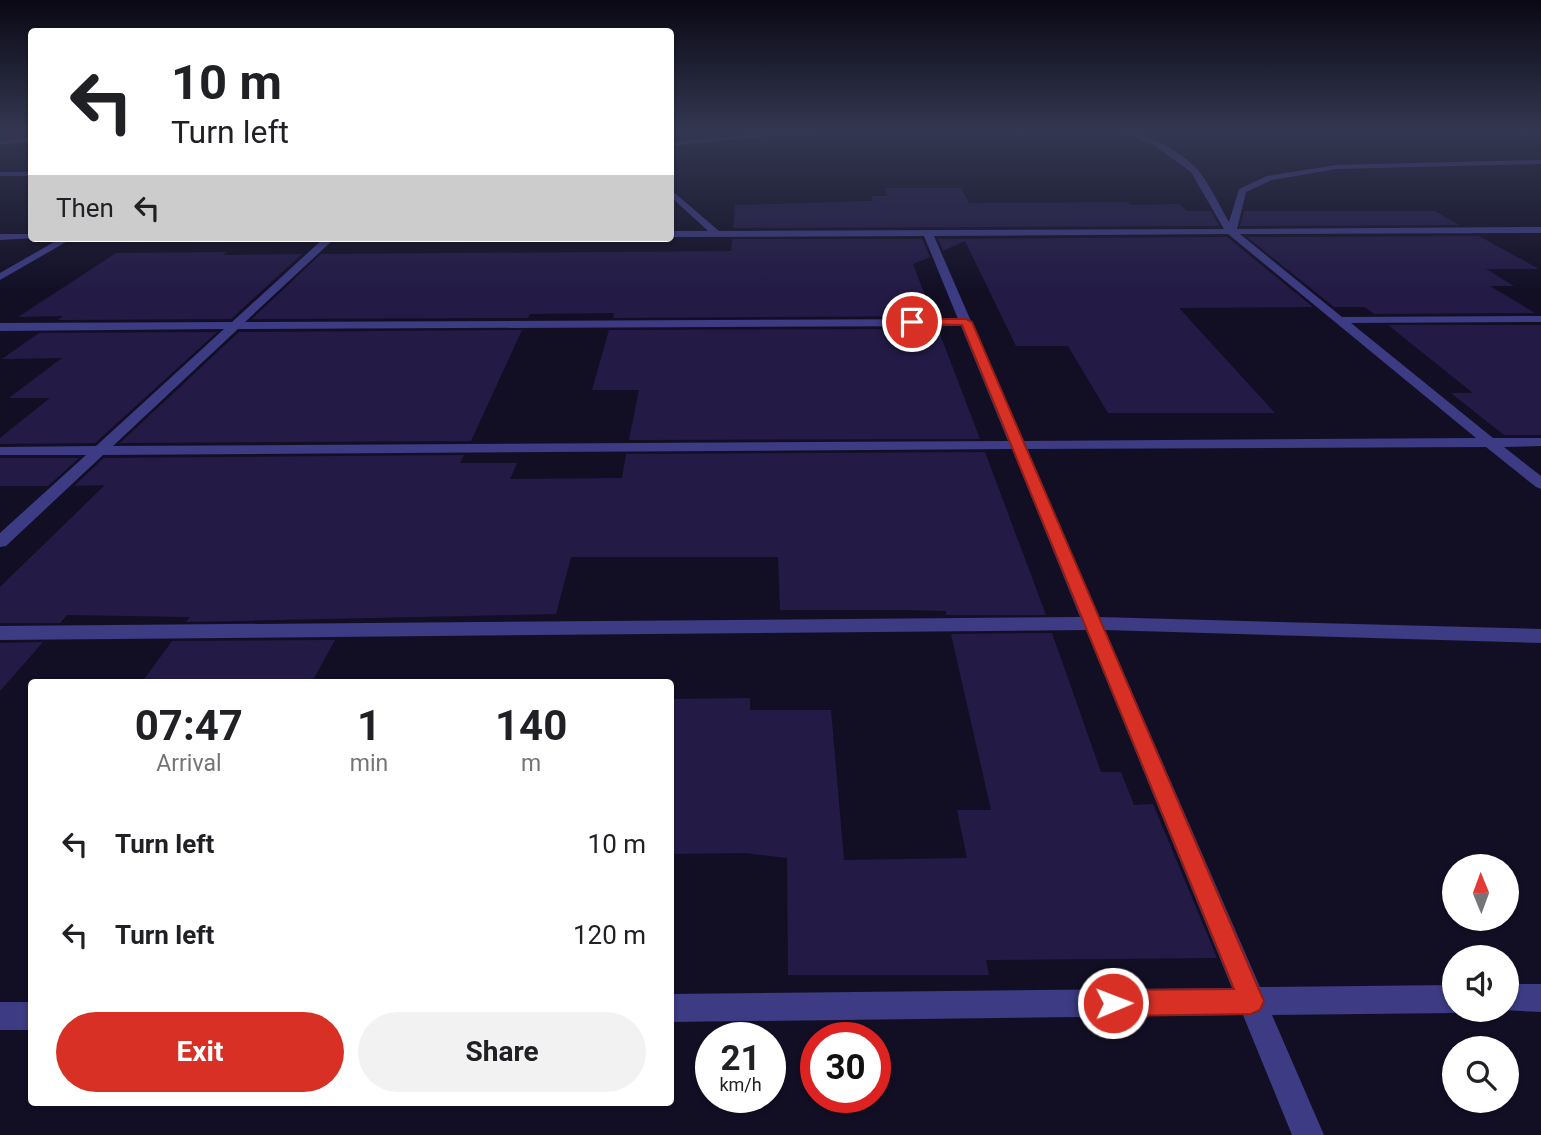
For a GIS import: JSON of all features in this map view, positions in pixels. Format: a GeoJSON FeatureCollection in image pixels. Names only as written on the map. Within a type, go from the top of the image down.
{"type":"FeatureCollection","features":[{"type":"Feature","properties":{"kind":"street"},"geometry":{"type":"LineString","coordinates":[[1202,185],[1231,232],[1541,484]]}},
{"type":"Feature","properties":{"kind":"street"},"geometry":{"type":"LineString","coordinates":[[1231,232],[1242,191],[1254,185]]}},
{"type":"Feature","properties":{"kind":"street"},"geometry":{"type":"LineString","coordinates":[[674,195],[717,234]]}},
{"type":"Feature","properties":{"kind":"street"},"geometry":{"type":"LineString","coordinates":[[674,234],[1541,230]]}},
{"type":"Feature","properties":{"kind":"street"},"geometry":{"type":"LineString","coordinates":[[928,233],[1308,1135]]}},
{"type":"Feature","properties":{"kind":"street"},"geometry":{"type":"LineString","coordinates":[[0,237],[28,237]]}},
{"type":"Feature","properties":{"kind":"street"},"geometry":{"type":"LineString","coordinates":[[0,277],[61,242]]}},
{"type":"Feature","properties":{"kind":"street"},"geometry":{"type":"LineString","coordinates":[[0,542],[326,242]]}},
{"type":"Feature","properties":{"kind":"street"},"geometry":{"type":"LineString","coordinates":[[1338,320],[1541,319]]}},
{"type":"Feature","properties":{"kind":"street"},"geometry":{"type":"LineString","coordinates":[[0,327],[966,322]]}},
{"type":"Feature","properties":{"kind":"street"},"geometry":{"type":"LineString","coordinates":[[0,451],[1541,442]]}},
{"type":"Feature","properties":{"kind":"street"},"geometry":{"type":"LineString","coordinates":[[0,633],[1093,623],[1541,636]]}},
{"type":"Feature","properties":{"kind":"street"},"geometry":{"type":"LineString","coordinates":[[1519,998],[1541,998]]}},
{"type":"Feature","properties":{"kind":"street"},"geometry":{"type":"LineString","coordinates":[[674,1008],[1442,999]]}},
{"type":"Feature","properties":{"kind":"street"},"geometry":{"type":"LineString","coordinates":[[0,1016],[28,1016]]}},
{"type":"Feature","properties":{"kind":"building"},"geometry":{"type":"Polygon","coordinates":[[[885,188],[961,188],[969,203],[1179,204],[1187,211],[1211,211],[1219,226],[733,228],[735,205],[873,201],[871,196],[888,196],[885,188]]]}},
{"type":"Feature","properties":{"kind":"building"},"geometry":{"type":"Polygon","coordinates":[[[1244,211],[1435,211],[1459,225],[1240,226],[1244,211]]]}},
{"type":"Feature","properties":{"kind":"building"},"geometry":{"type":"Polygon","coordinates":[[[1479,236],[1539,269],[1486,269],[1514,286],[1490,286],[1535,313],[1374,314],[1365,307],[1334,307],[1247,237],[1479,236]]]}},
{"type":"Feature","properties":{"kind":"building"},"geometry":{"type":"Polygon","coordinates":[[[1227,237],[1313,307],[1179,308],[1275,413],[1108,413],[1068,346],[1016,346],[965,241],[943,251],[938,239],[1227,237]]]}},
{"type":"Feature","properties":{"kind":"building"},"geometry":{"type":"Polygon","coordinates":[[[732,239],[922,239],[930,257],[913,264],[933,316],[613,318],[614,313],[530,314],[528,318],[252,319],[321,254],[731,251],[732,239]]]}},
{"type":"Feature","properties":{"kind":"building"},"geometry":{"type":"Polygon","coordinates":[[[227,252],[223,255],[302,254],[231,319],[58,320],[63,316],[18,317],[116,253],[227,252]]]}},
{"type":"Feature","properties":{"kind":"building"},"geometry":{"type":"Polygon","coordinates":[[[1388,325],[1541,325],[1541,435],[1504,435],[1451,393],[1473,393],[1388,325]]]}},
{"type":"Feature","properties":{"kind":"building"},"geometry":{"type":"Polygon","coordinates":[[[938,329],[980,439],[629,440],[639,390],[592,390],[609,330],[938,329]]]}},
{"type":"Feature","properties":{"kind":"building"},"geometry":{"type":"Polygon","coordinates":[[[522,330],[471,441],[120,443],[239,332],[522,330]]]}},
{"type":"Feature","properties":{"kind":"building"},"geometry":{"type":"Polygon","coordinates":[[[217,332],[95,443],[0,444],[0,438],[50,398],[9,398],[62,358],[2,359],[39,333],[217,332]]]}},
{"type":"Feature","properties":{"kind":"building"},"geometry":{"type":"Polygon","coordinates":[[[985,452],[1046,615],[946,615],[946,611],[905,610],[780,610],[778,557],[571,557],[556,614],[186,622],[190,617],[67,615],[60,623],[0,623],[0,587],[105,485],[74,486],[104,458],[464,455],[460,463],[517,463],[510,479],[622,478],[626,454],[985,452]]]}},
{"type":"Feature","properties":{"kind":"building"},"geometry":{"type":"Polygon","coordinates":[[[0,458],[79,458],[48,486],[0,486],[0,458]]]}},
{"type":"Feature","properties":{"kind":"building"},"geometry":{"type":"Polygon","coordinates":[[[1052,633],[1101,772],[1121,772],[1134,805],[1153,804],[1217,958],[986,960],[989,975],[788,975],[787,858],[745,853],[674,854],[674,699],[750,698],[750,710],[831,710],[844,860],[967,858],[957,810],[991,810],[951,634],[1052,633]]]}},
{"type":"Feature","properties":{"kind":"building"},"geometry":{"type":"Polygon","coordinates":[[[335,640],[314,679],[144,679],[172,641],[335,640]]]}},
{"type":"Feature","properties":{"kind":"building"},"geometry":{"type":"Polygon","coordinates":[[[43,642],[0,691],[0,643],[43,642]]]}},
{"type":"Feature","properties":{"kind":"route"},"geometry":{"type":"LineString","coordinates":[[912,322],[966,322],[1251,1001],[1113,1003]]}}]}
